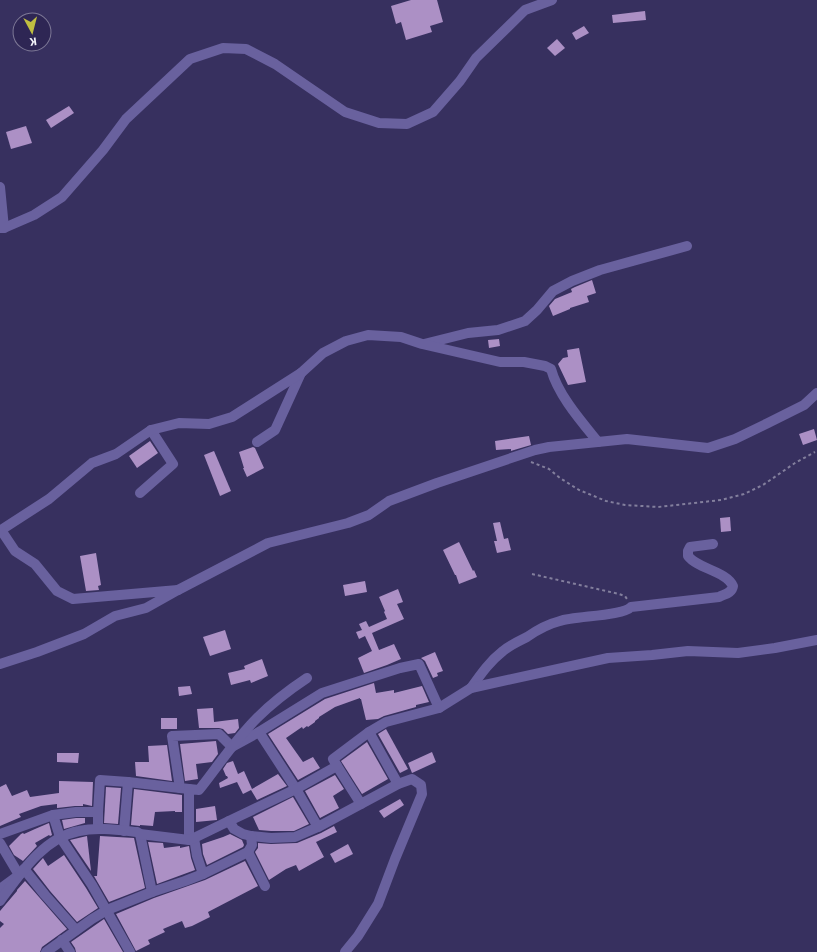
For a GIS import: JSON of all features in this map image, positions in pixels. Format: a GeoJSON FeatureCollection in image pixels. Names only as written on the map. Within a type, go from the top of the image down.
{"type":"FeatureCollection","features":[{"type":"Feature","properties":{"kind":"street"},"geometry":{"type":"LineString","coordinates":[[0,187],[2,228],[34,215],[62,197],[103,150],[126,119],[190,59],[223,48],[246,49],[275,64],[346,112],[379,123],[407,124],[433,112],[460,81],[476,58],[525,10],[552,0]]}},
{"type":"Feature","properties":{"kind":"street"},"geometry":{"type":"LineString","coordinates":[[422,344],[468,333],[498,330],[526,321],[552,291],[572,281],[600,270],[687,246]]}},
{"type":"Feature","properties":{"kind":"street"},"geometry":{"type":"LineString","coordinates":[[178,590],[73,599],[57,591],[35,564],[15,552],[0,530],[48,499],[92,463],[116,454],[151,430],[179,423],[209,424],[232,417],[301,373],[323,353],[346,341],[368,335],[401,337],[422,344],[500,362],[524,362],[545,366],[551,369],[558,389],[598,442]]}},
{"type":"Feature","properties":{"kind":"street"},"geometry":{"type":"LineString","coordinates":[[257,442],[275,430],[301,373]]}},
{"type":"Feature","properties":{"kind":"street"},"geometry":{"type":"LineString","coordinates":[[0,664],[84,634],[115,616],[146,608],[268,543],[348,523],[369,514],[389,501],[535,450],[627,439],[708,448],[735,439],[804,405],[817,393]]}},
{"type":"Feature","properties":{"kind":"street"},"geometry":{"type":"LineString","coordinates":[[140,493],[173,464],[151,430]]}},
{"type":"Feature","properties":{"kind":"street"},"geometry":{"type":"LineString","coordinates":[[471,688],[483,670],[503,651],[543,627],[560,620],[616,613],[628,610],[631,607],[719,597],[731,592],[733,586],[729,580],[698,564],[688,556],[687,553],[690,547],[714,544]]}},
{"type":"Feature","properties":{"kind":"street"},"geometry":{"type":"LineString","coordinates":[[362,804],[333,759],[369,732],[386,722],[439,708],[471,688],[608,658],[688,651],[738,653],[817,640]]}},
{"type":"Feature","properties":{"kind":"street"},"geometry":{"type":"LineString","coordinates":[[232,747],[322,693],[400,668],[419,664],[439,708]]}},
{"type":"Feature","properties":{"kind":"street"},"geometry":{"type":"LineString","coordinates":[[98,829],[100,780],[199,790],[256,719],[282,695],[307,678]]}},
{"type":"Feature","properties":{"kind":"street"},"geometry":{"type":"LineString","coordinates":[[259,732],[296,789],[318,827]]}},
{"type":"Feature","properties":{"kind":"street"},"geometry":{"type":"LineString","coordinates":[[369,732],[398,784]]}},
{"type":"Feature","properties":{"kind":"street"},"geometry":{"type":"LineString","coordinates":[[203,874],[192,839],[185,789],[172,736],[219,734],[232,747]]}},
{"type":"Feature","properties":{"kind":"street"},"geometry":{"type":"LineString","coordinates":[[0,901],[38,853],[60,837],[78,831],[98,829],[192,839],[296,789],[337,766]]}},
{"type":"Feature","properties":{"kind":"street"},"geometry":{"type":"LineString","coordinates":[[229,821],[234,830],[251,836],[270,838],[295,837],[318,827],[398,784],[412,779],[421,785],[422,794],[378,904],[358,936],[345,952]]}},
{"type":"Feature","properties":{"kind":"street"},"geometry":{"type":"LineString","coordinates":[[124,831],[128,782]]}},
{"type":"Feature","properties":{"kind":"street"},"geometry":{"type":"LineString","coordinates":[[0,834],[53,815],[76,812],[98,812]]}},
{"type":"Feature","properties":{"kind":"street"},"geometry":{"type":"LineString","coordinates":[[53,815],[60,837],[92,885],[130,952]]}},
{"type":"Feature","properties":{"kind":"street"},"geometry":{"type":"LineString","coordinates":[[140,834],[152,892]]}},
{"type":"Feature","properties":{"kind":"street"},"geometry":{"type":"LineString","coordinates":[[46,952],[107,910],[203,874],[248,852],[252,845],[251,836]]}},
{"type":"Feature","properties":{"kind":"street"},"geometry":{"type":"LineString","coordinates":[[0,843],[22,872],[76,930]]}},
{"type":"Feature","properties":{"kind":"street"},"geometry":{"type":"LineString","coordinates":[[248,852],[265,886]]}},
{"type":"Feature","properties":{"kind":"street"},"geometry":{"type":"LineString","coordinates":[[0,889],[22,872]]}},
{"type":"Feature","properties":{"kind":"street"},"geometry":{"type":"LineString","coordinates":[[62,940],[70,952]]}},
{"type":"Feature","properties":{"kind":"path"},"geometry":{"type":"LineString","coordinates":[[511,458],[532,462],[549,469],[579,490],[606,501],[624,505],[658,507],[721,500],[744,494],[763,485],[795,463],[815,452]]}},
{"type":"Feature","properties":{"kind":"path"},"geometry":{"type":"LineString","coordinates":[[532,574],[625,596],[631,607]]}},
{"type":"Feature","properties":{"kind":"building"},"geometry":{"type":"Polygon","coordinates":[[[411,0],[437,0],[443,22],[430,26],[432,32],[406,40],[401,22],[396,24],[391,6],[411,0]]]}},
{"type":"Feature","properties":{"kind":"building"},"geometry":{"type":"Polygon","coordinates":[[[645,11],[646,20],[613,23],[612,15],[645,11]]]}},
{"type":"Feature","properties":{"kind":"building"},"geometry":{"type":"Polygon","coordinates":[[[584,26],[589,33],[576,40],[572,33],[584,26]]]}},
{"type":"Feature","properties":{"kind":"building"},"geometry":{"type":"Polygon","coordinates":[[[557,39],[565,48],[555,56],[547,48],[557,39]]]}},
{"type":"Feature","properties":{"kind":"building"},"geometry":{"type":"Polygon","coordinates":[[[69,106],[74,113],[51,128],[46,120],[69,106]]]}},
{"type":"Feature","properties":{"kind":"building"},"geometry":{"type":"Polygon","coordinates":[[[26,126],[32,143],[11,149],[6,132],[26,126]]]}},
{"type":"Feature","properties":{"kind":"building"},"geometry":{"type":"Polygon","coordinates":[[[592,280],[596,293],[587,296],[589,302],[570,308],[553,316],[549,306],[555,299],[572,292],[571,289],[592,280]]]}},
{"type":"Feature","properties":{"kind":"building"},"geometry":{"type":"Polygon","coordinates":[[[499,339],[500,346],[489,348],[488,340],[499,339]]]}},
{"type":"Feature","properties":{"kind":"building"},"geometry":{"type":"Polygon","coordinates":[[[579,348],[586,382],[568,385],[558,364],[563,358],[568,357],[567,350],[579,348]]]}},
{"type":"Feature","properties":{"kind":"building"},"geometry":{"type":"Polygon","coordinates":[[[814,429],[817,440],[803,445],[799,434],[814,429]]]}},
{"type":"Feature","properties":{"kind":"building"},"geometry":{"type":"Polygon","coordinates":[[[529,436],[531,445],[511,451],[511,449],[496,450],[495,441],[529,436]]]}},
{"type":"Feature","properties":{"kind":"building"},"geometry":{"type":"Polygon","coordinates":[[[150,441],[158,453],[137,468],[129,456],[150,441]]]}},
{"type":"Feature","properties":{"kind":"building"},"geometry":{"type":"Polygon","coordinates":[[[253,447],[255,448],[264,468],[247,477],[239,452],[253,447]]]}},
{"type":"Feature","properties":{"kind":"building"},"geometry":{"type":"Polygon","coordinates":[[[214,451],[231,491],[220,496],[204,455],[214,451]]]}},
{"type":"Feature","properties":{"kind":"building"},"geometry":{"type":"Polygon","coordinates":[[[730,517],[731,531],[721,532],[720,518],[730,517]]]}},
{"type":"Feature","properties":{"kind":"building"},"geometry":{"type":"Polygon","coordinates":[[[500,522],[504,539],[508,538],[511,550],[497,553],[494,541],[497,541],[493,523],[500,522]]]}},
{"type":"Feature","properties":{"kind":"building"},"geometry":{"type":"Polygon","coordinates":[[[459,542],[477,577],[459,584],[443,550],[459,542]]]}},
{"type":"Feature","properties":{"kind":"building"},"geometry":{"type":"Polygon","coordinates":[[[96,553],[101,585],[98,586],[99,590],[86,591],[80,556],[96,553]]]}},
{"type":"Feature","properties":{"kind":"building"},"geometry":{"type":"Polygon","coordinates":[[[365,581],[367,592],[345,596],[343,585],[365,581]]]}},
{"type":"Feature","properties":{"kind":"building"},"geometry":{"type":"Polygon","coordinates":[[[398,589],[403,602],[397,604],[404,619],[372,633],[379,650],[394,644],[401,659],[364,673],[358,658],[372,651],[365,636],[359,639],[356,632],[362,630],[359,624],[366,621],[369,627],[387,619],[379,597],[398,589]]]}},
{"type":"Feature","properties":{"kind":"building"},"geometry":{"type":"Polygon","coordinates":[[[225,630],[231,649],[210,656],[203,637],[225,630]]]}},
{"type":"Feature","properties":{"kind":"building"},"geometry":{"type":"Polygon","coordinates":[[[435,652],[443,671],[437,673],[438,676],[433,678],[425,661],[421,658],[435,652]]]}},
{"type":"Feature","properties":{"kind":"building"},"geometry":{"type":"Polygon","coordinates":[[[262,659],[268,676],[251,683],[250,680],[231,685],[228,673],[245,669],[244,666],[262,659]]]}},
{"type":"Feature","properties":{"kind":"building"},"geometry":{"type":"Polygon","coordinates":[[[374,683],[376,693],[394,690],[394,693],[422,686],[429,702],[416,705],[416,707],[378,719],[366,720],[360,698],[335,707],[319,717],[308,727],[307,726],[303,729],[302,727],[286,738],[303,762],[313,757],[320,768],[298,780],[268,734],[325,699],[374,683]]]}},
{"type":"Feature","properties":{"kind":"building"},"geometry":{"type":"Polygon","coordinates":[[[190,686],[192,694],[179,696],[178,687],[190,686]]]}},
{"type":"Feature","properties":{"kind":"building"},"geometry":{"type":"Polygon","coordinates":[[[213,708],[214,722],[238,719],[239,728],[235,733],[228,734],[223,729],[219,728],[199,728],[197,709],[213,708]]]}},
{"type":"Feature","properties":{"kind":"building"},"geometry":{"type":"Polygon","coordinates":[[[161,718],[177,718],[177,729],[161,729],[161,718]]]}},
{"type":"Feature","properties":{"kind":"building"},"geometry":{"type":"Polygon","coordinates":[[[386,729],[408,769],[400,773],[378,734],[386,729]]]}},
{"type":"Feature","properties":{"kind":"building"},"geometry":{"type":"Polygon","coordinates":[[[216,741],[218,754],[212,762],[196,764],[198,779],[185,781],[180,744],[216,741]]]}},
{"type":"Feature","properties":{"kind":"building"},"geometry":{"type":"Polygon","coordinates":[[[367,742],[388,779],[362,794],[341,761],[367,742]]]}},
{"type":"Feature","properties":{"kind":"building"},"geometry":{"type":"Polygon","coordinates":[[[167,745],[172,781],[136,776],[135,762],[149,762],[148,746],[167,745]]]}},
{"type":"Feature","properties":{"kind":"building"},"geometry":{"type":"Polygon","coordinates":[[[432,752],[436,762],[412,773],[408,763],[432,752]]]}},
{"type":"Feature","properties":{"kind":"building"},"geometry":{"type":"Polygon","coordinates":[[[57,753],[79,753],[78,763],[57,762],[57,753]]]}},
{"type":"Feature","properties":{"kind":"building"},"geometry":{"type":"Polygon","coordinates":[[[233,761],[238,774],[244,771],[252,789],[278,774],[287,786],[257,800],[251,790],[243,794],[237,782],[220,788],[219,783],[228,778],[223,769],[227,763],[233,761]]]}},
{"type":"Feature","properties":{"kind":"building"},"geometry":{"type":"Polygon","coordinates":[[[335,775],[344,789],[333,796],[339,808],[320,818],[305,791],[335,775]]]}},
{"type":"Feature","properties":{"kind":"building"},"geometry":{"type":"Polygon","coordinates":[[[59,781],[93,782],[92,806],[83,804],[83,806],[57,808],[57,804],[41,806],[19,814],[21,817],[0,826],[0,787],[6,784],[12,796],[27,790],[30,797],[59,793],[59,781]]]}},
{"type":"Feature","properties":{"kind":"building"},"geometry":{"type":"Polygon","coordinates":[[[106,787],[121,788],[118,824],[104,823],[106,787]]]}},
{"type":"Feature","properties":{"kind":"building"},"geometry":{"type":"Polygon","coordinates":[[[134,789],[182,795],[182,812],[155,812],[153,826],[131,825],[134,789]]]}},
{"type":"Feature","properties":{"kind":"building"},"geometry":{"type":"Polygon","coordinates":[[[293,797],[309,824],[294,831],[259,830],[253,817],[293,797]]]}},
{"type":"Feature","properties":{"kind":"building"},"geometry":{"type":"Polygon","coordinates":[[[400,799],[404,805],[384,818],[379,811],[400,799]]]}},
{"type":"Feature","properties":{"kind":"building"},"geometry":{"type":"Polygon","coordinates":[[[215,806],[217,820],[196,822],[196,809],[215,806]]]}},
{"type":"Feature","properties":{"kind":"building"},"geometry":{"type":"Polygon","coordinates":[[[85,818],[85,823],[64,829],[62,820],[85,818]]]}},
{"type":"Feature","properties":{"kind":"building"},"geometry":{"type":"Polygon","coordinates":[[[49,823],[52,835],[49,835],[35,843],[37,846],[23,861],[14,855],[9,846],[21,834],[49,823]]]}},
{"type":"Feature","properties":{"kind":"building"},"geometry":{"type":"Polygon","coordinates":[[[334,826],[337,832],[316,842],[324,857],[299,871],[296,865],[286,869],[269,880],[255,852],[258,848],[258,843],[297,843],[334,826]]]}},
{"type":"Feature","properties":{"kind":"building"},"geometry":{"type":"Polygon","coordinates":[[[230,834],[242,840],[244,845],[243,847],[207,865],[203,854],[202,844],[230,834]]]}},
{"type":"Feature","properties":{"kind":"building"},"geometry":{"type":"Polygon","coordinates":[[[87,836],[91,871],[70,840],[87,836]]]}},
{"type":"Feature","properties":{"kind":"building"},"geometry":{"type":"Polygon","coordinates":[[[100,836],[134,838],[145,888],[109,902],[94,876],[97,876],[100,836]]]}},
{"type":"Feature","properties":{"kind":"building"},"geometry":{"type":"Polygon","coordinates":[[[148,842],[163,843],[164,848],[180,846],[180,848],[189,846],[195,870],[157,884],[148,842]]]}},
{"type":"Feature","properties":{"kind":"building"},"geometry":{"type":"Polygon","coordinates":[[[348,844],[353,854],[335,863],[330,854],[348,844]]]}},
{"type":"Feature","properties":{"kind":"building"},"geometry":{"type":"Polygon","coordinates":[[[64,855],[98,908],[77,922],[33,869],[43,858],[48,866],[64,855]]]}},
{"type":"Feature","properties":{"kind":"building"},"geometry":{"type":"Polygon","coordinates":[[[245,861],[258,886],[208,912],[210,917],[192,926],[185,928],[182,921],[163,929],[165,932],[148,940],[150,944],[136,951],[116,914],[154,898],[205,880],[245,861]]]}},
{"type":"Feature","properties":{"kind":"building"},"geometry":{"type":"Polygon","coordinates":[[[25,881],[67,929],[42,947],[40,952],[0,952],[0,928],[4,924],[0,921],[0,911],[25,881]]]}},
{"type":"Feature","properties":{"kind":"building"},"geometry":{"type":"Polygon","coordinates":[[[104,919],[123,952],[76,952],[71,942],[104,919]]]}}]}
